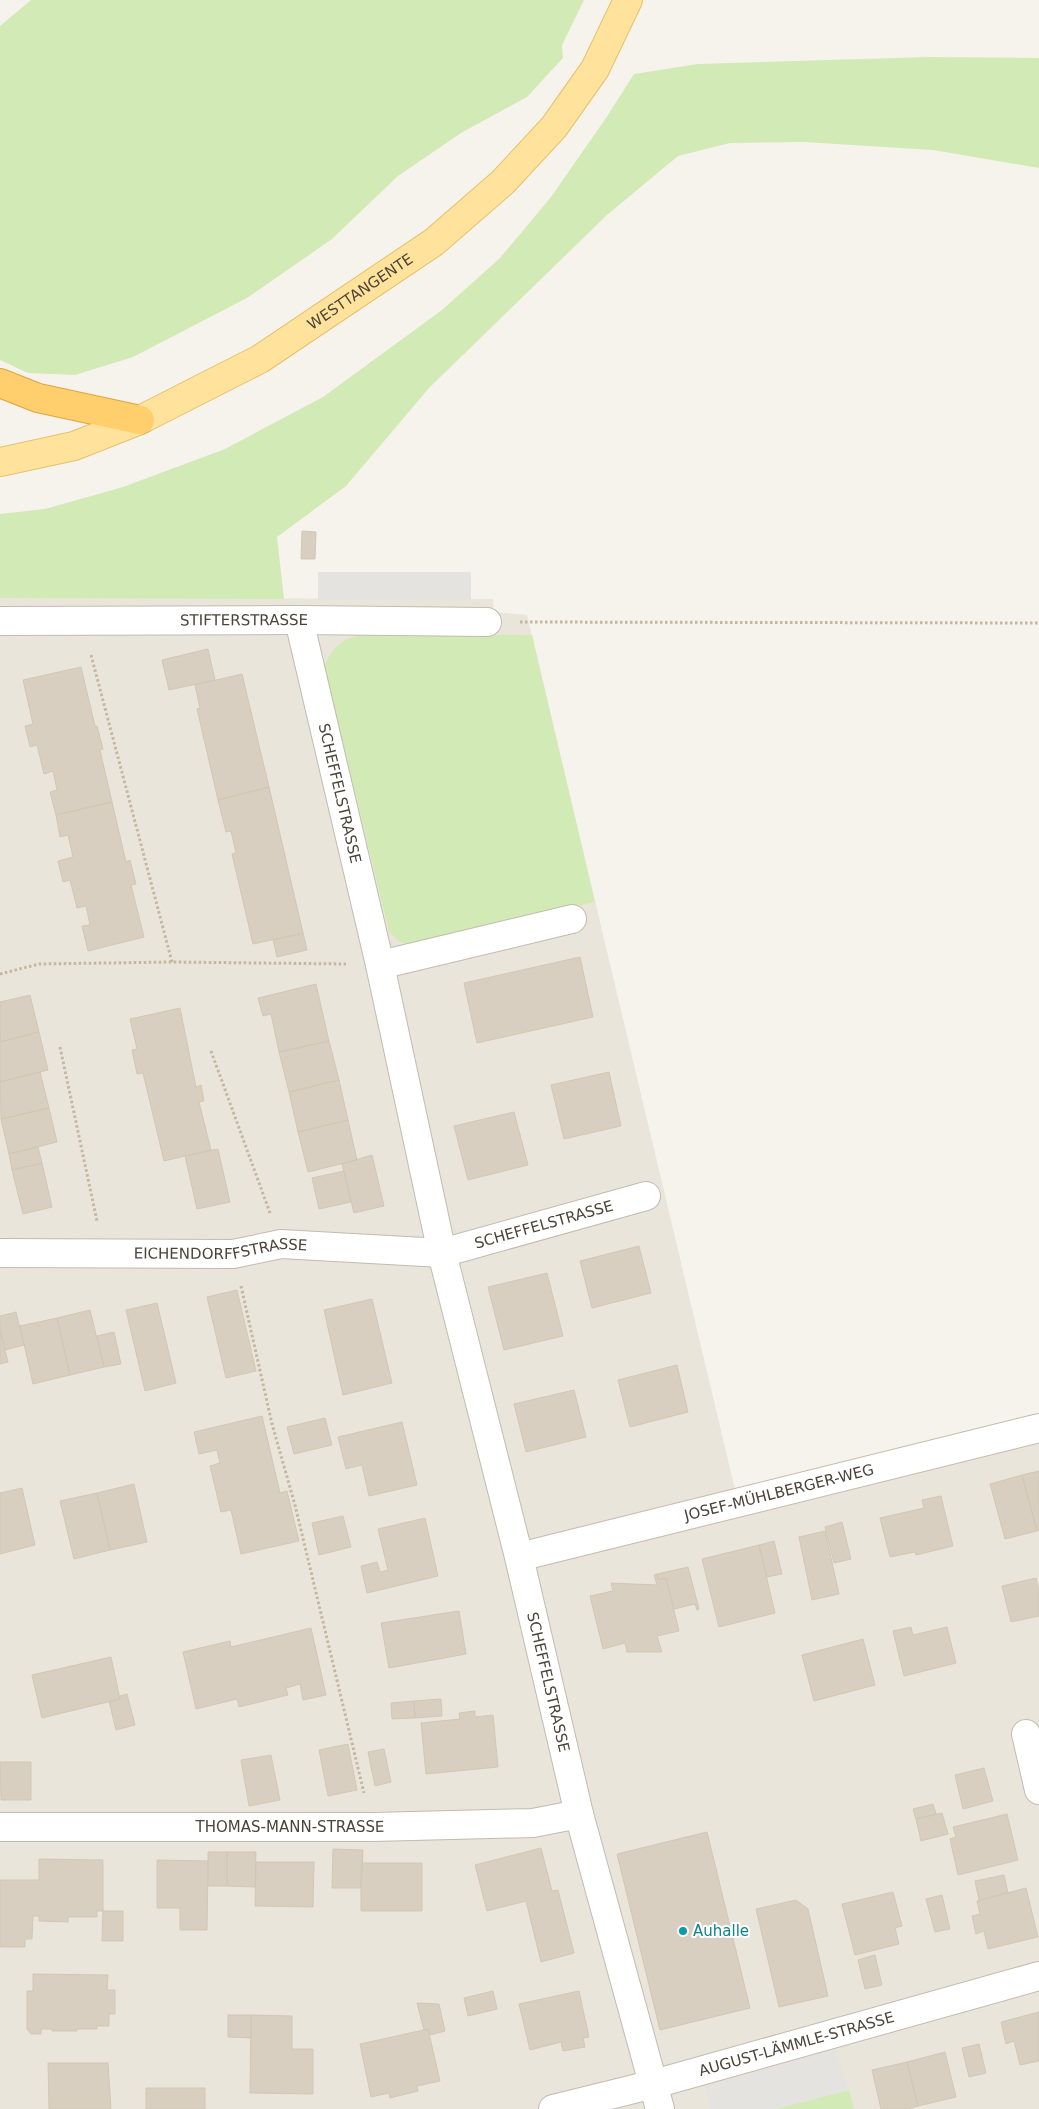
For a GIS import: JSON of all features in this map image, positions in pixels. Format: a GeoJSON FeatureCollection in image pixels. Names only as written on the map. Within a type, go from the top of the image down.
{"type":"FeatureCollection","features":[{"type":"Feature","properties":{"kind":"highway"},"geometry":{"type":"LineString","coordinates":[[0,384],[38,398],[140,420]]}},
{"type":"Feature","properties":{"kind":"main road","name":"WESTTANGENTE"},"geometry":{"type":"LineString","coordinates":[[0,462],[74,446],[140,420],[260,359],[434,242],[503,182],[554,127],[595,69],[628,0]]}},
{"type":"Feature","properties":{"kind":"street","name":"STIFTERSTRASSE"},"geometry":{"type":"LineString","coordinates":[[0,621],[299,620],[487,622]]}},
{"type":"Feature","properties":{"kind":"street","name":"SCHEFFELSTRASSE"},"geometry":{"type":"LineString","coordinates":[[299,620],[380,965],[442,1253],[518,1557],[579,1814],[657,2096]]}},
{"type":"Feature","properties":{"kind":"street"},"geometry":{"type":"LineString","coordinates":[[380,965],[572,919]]}},
{"type":"Feature","properties":{"kind":"street","name":"SCHEFFELSTRASSE"},"geometry":{"type":"LineString","coordinates":[[442,1253],[646,1196]]}},
{"type":"Feature","properties":{"kind":"street","name":"EICHENDORFFSTRASSE"},"geometry":{"type":"LineString","coordinates":[[0,1253],[233,1254],[281,1244],[442,1253]]}},
{"type":"Feature","properties":{"kind":"street","name":"JOSEF-MÜHLBERGER-WEG"},"geometry":{"type":"LineString","coordinates":[[518,1557],[1039,1428]]}},
{"type":"Feature","properties":{"kind":"street"},"geometry":{"type":"LineString","coordinates":[[1026,1734],[1039,1790]]}},
{"type":"Feature","properties":{"kind":"street","name":"THOMAS-MANN-STRASSE"},"geometry":{"type":"LineString","coordinates":[[0,1827],[372,1827],[533,1823],[579,1814]]}},
{"type":"Feature","properties":{"kind":"street","name":"AUGUST-LÄMMLE-STRASSE"},"geometry":{"type":"LineString","coordinates":[[554,2109],[657,2096],[1039,1976]]}},
{"type":"Feature","properties":{"kind":"path"},"geometry":{"type":"LineString","coordinates":[[82,620],[172,962]]}},
{"type":"Feature","properties":{"kind":"path"},"geometry":{"type":"LineString","coordinates":[[487,622],[1039,623]]}},
{"type":"Feature","properties":{"kind":"path"},"geometry":{"type":"LineString","coordinates":[[0,974],[40,964],[172,962],[380,965]]}},
{"type":"Feature","properties":{"kind":"path"},"geometry":{"type":"LineString","coordinates":[[60,1047],[104,1253]]}},
{"type":"Feature","properties":{"kind":"path"},"geometry":{"type":"LineString","coordinates":[[211,1050],[281,1244]]}},
{"type":"Feature","properties":{"kind":"path"},"geometry":{"type":"LineString","coordinates":[[233,1254],[272,1424],[295,1505],[372,1827]]}},
{"type":"Feature","properties":{"kind":"shaded area"},"geometry":{"type":"Polygon","coordinates":[[[318,572],[471,572],[471,600],[318,600],[318,572]]]}},
{"type":"Feature","properties":{"kind":"shaded area"},"geometry":{"type":"Polygon","coordinates":[[[0,598],[493,599],[494,612],[527,615],[738,1502],[1039,1423],[1039,2109],[0,2109],[0,598]]]}},
{"type":"Feature","properties":{"kind":"shaded area"},"geometry":{"type":"Polygon","coordinates":[[[831,2034],[849,2090],[775,2109],[711,2109],[699,2070],[831,2034]]]}},
{"type":"Feature","properties":{"kind":"green space"},"geometry":{"type":"Polygon","coordinates":[[[31,0],[584,0],[562,45],[563,58],[527,97],[461,133],[398,176],[332,239],[247,298],[133,357],[75,375],[28,373],[0,360],[0,26],[31,0]]]}},
{"type":"Feature","properties":{"kind":"green space"},"geometry":{"type":"Polygon","coordinates":[[[929,57],[1039,58],[1039,168],[933,150],[804,142],[730,143],[678,156],[607,215],[429,388],[346,486],[277,537],[284,599],[0,598],[0,514],[45,509],[123,487],[225,449],[323,397],[442,310],[500,258],[551,197],[634,74],[698,64],[929,57]]]}},
{"type":"Feature","properties":{"kind":"green space"},"geometry":{"type":"Polygon","coordinates":[[[370,634],[532,635],[595,902],[409,945],[398,941],[389,931],[324,665],[333,651],[342,642],[354,637],[370,634]]]}},
{"type":"Feature","properties":{"kind":"green space"},"geometry":{"type":"Polygon","coordinates":[[[849,2090],[854,2109],[775,2109],[849,2090]]]}},
{"type":"Feature","properties":{"kind":"building"},"geometry":{"type":"Polygon","coordinates":[[[302,531],[316,532],[315,559],[301,559],[302,531]]]}},
{"type":"Feature","properties":{"kind":"building"},"geometry":{"type":"Polygon","coordinates":[[[208,649],[215,680],[169,690],[162,660],[208,649]]]}},
{"type":"Feature","properties":{"kind":"building"},"geometry":{"type":"Polygon","coordinates":[[[81,667],[95,726],[97,726],[103,749],[100,750],[112,802],[56,815],[50,792],[57,790],[53,771],[44,774],[37,745],[30,747],[25,726],[33,724],[23,680],[81,667]]]}},
{"type":"Feature","properties":{"kind":"building"},"geometry":{"type":"Polygon","coordinates":[[[242,674],[269,787],[218,800],[197,709],[200,708],[195,685],[242,674]]]}},
{"type":"Feature","properties":{"kind":"building"},"geometry":{"type":"Polygon","coordinates":[[[269,787],[303,933],[253,944],[232,854],[236,853],[231,831],[226,832],[218,800],[269,787]]]}},
{"type":"Feature","properties":{"kind":"building"},"geometry":{"type":"Polygon","coordinates":[[[112,802],[126,862],[130,860],[136,884],[131,885],[144,937],[88,951],[82,926],[90,925],[86,906],[77,908],[70,880],[63,882],[58,861],[73,857],[68,835],[60,837],[56,815],[112,802]]]}},
{"type":"Feature","properties":{"kind":"building"},"geometry":{"type":"Polygon","coordinates":[[[303,933],[307,950],[277,957],[273,940],[303,933]]]}},
{"type":"Feature","properties":{"kind":"building"},"geometry":{"type":"Polygon","coordinates":[[[580,957],[593,1017],[477,1043],[464,983],[580,957]]]}},
{"type":"Feature","properties":{"kind":"building"},"geometry":{"type":"Polygon","coordinates":[[[316,984],[329,1041],[279,1052],[271,1014],[263,1016],[258,998],[316,984]]]}},
{"type":"Feature","properties":{"kind":"building"},"geometry":{"type":"Polygon","coordinates":[[[30,995],[39,1032],[0,1042],[0,1002],[30,995]]]}},
{"type":"Feature","properties":{"kind":"building"},"geometry":{"type":"Polygon","coordinates":[[[180,1008],[196,1087],[201,1085],[204,1101],[199,1102],[211,1150],[164,1161],[143,1073],[137,1074],[132,1050],[137,1049],[130,1019],[180,1008]]]}},
{"type":"Feature","properties":{"kind":"building"},"geometry":{"type":"Polygon","coordinates":[[[39,1032],[48,1070],[0,1082],[0,1042],[39,1032]]]}},
{"type":"Feature","properties":{"kind":"building"},"geometry":{"type":"Polygon","coordinates":[[[329,1041],[339,1080],[289,1092],[279,1052],[329,1041]]]}},
{"type":"Feature","properties":{"kind":"building"},"geometry":{"type":"Polygon","coordinates":[[[40,1072],[49,1108],[1,1119],[0,1082],[40,1072]]]}},
{"type":"Feature","properties":{"kind":"building"},"geometry":{"type":"Polygon","coordinates":[[[609,1072],[621,1126],[564,1139],[551,1085],[609,1072]]]}},
{"type":"Feature","properties":{"kind":"building"},"geometry":{"type":"Polygon","coordinates":[[[339,1080],[348,1120],[298,1132],[289,1092],[339,1080]]]}},
{"type":"Feature","properties":{"kind":"building"},"geometry":{"type":"Polygon","coordinates":[[[49,1108],[57,1142],[9,1154],[1,1119],[49,1108]]]}},
{"type":"Feature","properties":{"kind":"building"},"geometry":{"type":"Polygon","coordinates":[[[514,1112],[528,1165],[468,1180],[454,1126],[514,1112]]]}},
{"type":"Feature","properties":{"kind":"building"},"geometry":{"type":"Polygon","coordinates":[[[348,1120],[357,1160],[308,1172],[298,1132],[348,1120]]]}},
{"type":"Feature","properties":{"kind":"building"},"geometry":{"type":"Polygon","coordinates":[[[38,1147],[42,1163],[12,1170],[9,1154],[38,1147]]]}},
{"type":"Feature","properties":{"kind":"building"},"geometry":{"type":"Polygon","coordinates":[[[218,1149],[230,1202],[197,1209],[185,1156],[218,1149]]]}},
{"type":"Feature","properties":{"kind":"building"},"geometry":{"type":"Polygon","coordinates":[[[372,1155],[384,1206],[354,1213],[342,1164],[372,1155]]]}},
{"type":"Feature","properties":{"kind":"building"},"geometry":{"type":"Polygon","coordinates":[[[42,1163],[52,1207],[23,1214],[12,1170],[42,1163]]]}},
{"type":"Feature","properties":{"kind":"building"},"geometry":{"type":"Polygon","coordinates":[[[344,1171],[351,1202],[319,1209],[312,1178],[344,1171]]]}},
{"type":"Feature","properties":{"kind":"building"},"geometry":{"type":"Polygon","coordinates":[[[639,1246],[651,1293],[592,1308],[580,1261],[639,1246]]]}},
{"type":"Feature","properties":{"kind":"building"},"geometry":{"type":"Polygon","coordinates":[[[547,1273],[563,1336],[504,1350],[488,1287],[547,1273]]]}},
{"type":"Feature","properties":{"kind":"building"},"geometry":{"type":"Polygon","coordinates":[[[237,1290],[256,1371],[226,1378],[207,1297],[237,1290]]]}},
{"type":"Feature","properties":{"kind":"building"},"geometry":{"type":"Polygon","coordinates":[[[372,1299],[392,1383],[343,1395],[324,1310],[372,1299]]]}},
{"type":"Feature","properties":{"kind":"building"},"geometry":{"type":"Polygon","coordinates":[[[157,1303],[176,1383],[145,1391],[126,1310],[157,1303]]]}},
{"type":"Feature","properties":{"kind":"building"},"geometry":{"type":"Polygon","coordinates":[[[90,1310],[104,1367],[70,1375],[57,1318],[90,1310]]]}},
{"type":"Feature","properties":{"kind":"building"},"geometry":{"type":"Polygon","coordinates":[[[16,1312],[24,1345],[5,1350],[0,1329],[0,1316],[16,1312]]]}},
{"type":"Feature","properties":{"kind":"building"},"geometry":{"type":"Polygon","coordinates":[[[57,1318],[70,1375],[33,1384],[20,1326],[57,1318]]]}},
{"type":"Feature","properties":{"kind":"building"},"geometry":{"type":"Polygon","coordinates":[[[0,1331],[8,1362],[0,1364],[0,1331]]]}},
{"type":"Feature","properties":{"kind":"building"},"geometry":{"type":"Polygon","coordinates":[[[114,1332],[121,1364],[104,1367],[97,1336],[114,1332]]]}},
{"type":"Feature","properties":{"kind":"building"},"geometry":{"type":"Polygon","coordinates":[[[677,1365],[688,1412],[630,1427],[618,1380],[677,1365]]]}},
{"type":"Feature","properties":{"kind":"building"},"geometry":{"type":"Polygon","coordinates":[[[574,1390],[586,1437],[526,1452],[514,1404],[574,1390]]]}},
{"type":"Feature","properties":{"kind":"building"},"geometry":{"type":"Polygon","coordinates":[[[262,1416],[280,1493],[287,1491],[299,1541],[241,1554],[231,1510],[221,1512],[210,1466],[220,1463],[217,1450],[199,1454],[194,1432],[262,1416]]]}},
{"type":"Feature","properties":{"kind":"building"},"geometry":{"type":"Polygon","coordinates":[[[325,1418],[332,1445],[294,1454],[287,1427],[325,1418]]]}},
{"type":"Feature","properties":{"kind":"building"},"geometry":{"type":"Polygon","coordinates":[[[402,1422],[417,1485],[369,1496],[362,1465],[346,1469],[338,1437],[402,1422]]]}},
{"type":"Feature","properties":{"kind":"building"},"geometry":{"type":"Polygon","coordinates":[[[1039,1471],[1039,1530],[1037,1531],[1022,1475],[1039,1471]]]}},
{"type":"Feature","properties":{"kind":"building"},"geometry":{"type":"Polygon","coordinates":[[[1022,1475],[1037,1531],[1005,1539],[990,1484],[1022,1475]]]}},
{"type":"Feature","properties":{"kind":"building"},"geometry":{"type":"Polygon","coordinates":[[[134,1484],[147,1542],[110,1550],[97,1493],[134,1484]]]}},
{"type":"Feature","properties":{"kind":"building"},"geometry":{"type":"Polygon","coordinates":[[[22,1488],[35,1545],[0,1554],[0,1493],[22,1488]]]}},
{"type":"Feature","properties":{"kind":"building"},"geometry":{"type":"Polygon","coordinates":[[[97,1493],[110,1550],[74,1559],[60,1501],[97,1493]]]}},
{"type":"Feature","properties":{"kind":"building"},"geometry":{"type":"Polygon","coordinates":[[[941,1496],[953,1546],[916,1555],[915,1552],[890,1557],[880,1518],[924,1508],[922,1500],[941,1496]]]}},
{"type":"Feature","properties":{"kind":"building"},"geometry":{"type":"Polygon","coordinates":[[[343,1516],[351,1547],[319,1555],[312,1523],[343,1516]]]}},
{"type":"Feature","properties":{"kind":"building"},"geometry":{"type":"Polygon","coordinates":[[[425,1518],[438,1576],[367,1593],[361,1566],[377,1562],[380,1572],[388,1570],[378,1529],[425,1518]]]}},
{"type":"Feature","properties":{"kind":"building"},"geometry":{"type":"Polygon","coordinates":[[[842,1522],[851,1559],[834,1563],[825,1527],[842,1522]]]}},
{"type":"Feature","properties":{"kind":"building"},"geometry":{"type":"Polygon","coordinates":[[[825,1531],[839,1594],[812,1600],[799,1537],[825,1531]]]}},
{"type":"Feature","properties":{"kind":"building"},"geometry":{"type":"Polygon","coordinates":[[[774,1541],[782,1574],[767,1577],[759,1545],[774,1541]]]}},
{"type":"Feature","properties":{"kind":"building"},"geometry":{"type":"Polygon","coordinates":[[[759,1545],[775,1613],[719,1627],[702,1559],[759,1545]]]}},
{"type":"Feature","properties":{"kind":"building"},"geometry":{"type":"Polygon","coordinates":[[[688,1567],[699,1609],[697,1610],[695,1604],[674,1609],[666,1578],[658,1580],[657,1574],[688,1567]]]}},
{"type":"Feature","properties":{"kind":"building"},"geometry":{"type":"Polygon","coordinates":[[[657,1574],[658,1580],[666,1578],[679,1631],[657,1636],[662,1652],[627,1652],[625,1643],[603,1649],[590,1596],[613,1591],[611,1583],[657,1585],[654,1575],[657,1574]]]}},
{"type":"Feature","properties":{"kind":"building"},"geometry":{"type":"Polygon","coordinates":[[[1036,1578],[1039,1592],[1039,1616],[1011,1622],[1002,1586],[1036,1578]]]}},
{"type":"Feature","properties":{"kind":"building"},"geometry":{"type":"Polygon","coordinates":[[[459,1611],[466,1654],[389,1668],[381,1623],[459,1611]]]}},
{"type":"Feature","properties":{"kind":"building"},"geometry":{"type":"Polygon","coordinates":[[[911,1627],[913,1635],[947,1627],[956,1663],[904,1676],[893,1631],[911,1627]]]}},
{"type":"Feature","properties":{"kind":"building"},"geometry":{"type":"Polygon","coordinates":[[[311,1628],[326,1695],[303,1700],[300,1684],[286,1688],[288,1695],[239,1707],[237,1699],[196,1709],[183,1652],[230,1641],[231,1647],[311,1628]]]}},
{"type":"Feature","properties":{"kind":"building"},"geometry":{"type":"Polygon","coordinates":[[[863,1639],[875,1685],[814,1701],[802,1655],[863,1639]]]}},
{"type":"Feature","properties":{"kind":"building"},"geometry":{"type":"Polygon","coordinates":[[[111,1657],[120,1699],[42,1718],[32,1675],[111,1657]]]}},
{"type":"Feature","properties":{"kind":"building"},"geometry":{"type":"Polygon","coordinates":[[[127,1694],[135,1725],[116,1730],[109,1701],[120,1699],[120,1696],[127,1694]]]}},
{"type":"Feature","properties":{"kind":"building"},"geometry":{"type":"Polygon","coordinates":[[[441,1699],[442,1716],[415,1718],[414,1701],[441,1699]]]}},
{"type":"Feature","properties":{"kind":"building"},"geometry":{"type":"Polygon","coordinates":[[[414,1701],[415,1718],[392,1719],[391,1703],[414,1701]]]}},
{"type":"Feature","properties":{"kind":"building"},"geometry":{"type":"Polygon","coordinates":[[[475,1711],[475,1717],[493,1715],[498,1767],[426,1774],[421,1723],[460,1719],[459,1713],[475,1711]]]}},
{"type":"Feature","properties":{"kind":"building"},"geometry":{"type":"Polygon","coordinates":[[[348,1744],[357,1790],[328,1796],[319,1750],[348,1744]]]}},
{"type":"Feature","properties":{"kind":"building"},"geometry":{"type":"Polygon","coordinates":[[[384,1749],[391,1782],[375,1786],[368,1752],[384,1749]]]}},
{"type":"Feature","properties":{"kind":"building"},"geometry":{"type":"Polygon","coordinates":[[[271,1755],[280,1800],[249,1806],[241,1760],[271,1755]]]}},
{"type":"Feature","properties":{"kind":"building"},"geometry":{"type":"Polygon","coordinates":[[[0,1762],[31,1762],[31,1800],[1,1800],[0,1762]]]}},
{"type":"Feature","properties":{"kind":"building"},"geometry":{"type":"Polygon","coordinates":[[[984,1768],[993,1801],[963,1809],[955,1775],[984,1768]]]}},
{"type":"Feature","properties":{"kind":"building"},"geometry":{"type":"Polygon","coordinates":[[[933,1804],[936,1814],[916,1819],[913,1809],[933,1804]]]}},
{"type":"Feature","properties":{"kind":"building"},"geometry":{"type":"Polygon","coordinates":[[[942,1813],[948,1834],[921,1841],[916,1819],[942,1813]]]}},
{"type":"Feature","properties":{"kind":"building"},"geometry":{"type":"Polygon","coordinates":[[[1007,1814],[1018,1860],[958,1875],[950,1839],[956,1837],[953,1827],[1007,1814]]]}},
{"type":"Feature","properties":{"kind":"building","name":"Auhalle"},"geometry":{"type":"Polygon","coordinates":[[[707,1832],[750,2008],[660,2030],[617,1854],[707,1832]]]}},
{"type":"Feature","properties":{"kind":"building"},"geometry":{"type":"Polygon","coordinates":[[[541,1848],[552,1891],[558,1890],[574,1953],[541,1962],[526,1901],[487,1911],[475,1865],[541,1848]]]}},
{"type":"Feature","properties":{"kind":"building"},"geometry":{"type":"Polygon","coordinates":[[[333,1849],[363,1850],[361,1888],[332,1888],[333,1849]]]}},
{"type":"Feature","properties":{"kind":"building"},"geometry":{"type":"Polygon","coordinates":[[[208,1852],[227,1852],[227,1886],[208,1886],[208,1852]]]}},
{"type":"Feature","properties":{"kind":"building"},"geometry":{"type":"Polygon","coordinates":[[[227,1852],[256,1852],[255,1887],[227,1886],[227,1852]]]}},
{"type":"Feature","properties":{"kind":"building"},"geometry":{"type":"Polygon","coordinates":[[[39,1859],[103,1860],[103,1911],[97,1911],[97,1917],[68,1917],[68,1922],[39,1921],[39,1916],[33,1916],[32,1939],[25,1939],[25,1947],[0,1947],[0,1880],[39,1880],[39,1859]]]}},
{"type":"Feature","properties":{"kind":"building"},"geometry":{"type":"Polygon","coordinates":[[[157,1860],[208,1861],[207,1930],[180,1930],[180,1908],[157,1908],[157,1860]]]}},
{"type":"Feature","properties":{"kind":"building"},"geometry":{"type":"Polygon","coordinates":[[[256,1862],[314,1862],[313,1907],[255,1906],[256,1862]]]}},
{"type":"Feature","properties":{"kind":"building"},"geometry":{"type":"Polygon","coordinates":[[[361,1863],[422,1863],[422,1911],[361,1911],[361,1863]]]}},
{"type":"Feature","properties":{"kind":"building"},"geometry":{"type":"Polygon","coordinates":[[[1004,1875],[1008,1893],[979,1900],[975,1881],[1004,1875]]]}},
{"type":"Feature","properties":{"kind":"building"},"geometry":{"type":"Polygon","coordinates":[[[1026,1888],[1038,1937],[988,1949],[984,1931],[976,1934],[972,1916],[980,1914],[977,1901],[1026,1888]]]}},
{"type":"Feature","properties":{"kind":"building"},"geometry":{"type":"Polygon","coordinates":[[[893,1892],[902,1926],[895,1928],[899,1944],[855,1955],[842,1904],[893,1892]]]}},
{"type":"Feature","properties":{"kind":"building"},"geometry":{"type":"Polygon","coordinates":[[[942,1895],[950,1929],[935,1932],[926,1899],[942,1895]]]}},
{"type":"Feature","properties":{"kind":"building"},"geometry":{"type":"Polygon","coordinates":[[[796,1900],[808,1909],[828,1996],[779,2007],[756,1909],[796,1900]]]}},
{"type":"Feature","properties":{"kind":"building"},"geometry":{"type":"Polygon","coordinates":[[[103,1911],[123,1911],[123,1941],[102,1941],[103,1911]]]}},
{"type":"Feature","properties":{"kind":"building"},"geometry":{"type":"Polygon","coordinates":[[[875,1955],[882,1985],[865,1989],[858,1960],[875,1955]]]}},
{"type":"Feature","properties":{"kind":"building"},"geometry":{"type":"Polygon","coordinates":[[[33,1974],[108,1975],[107,1990],[115,1990],[115,2014],[109,2014],[109,2026],[97,2026],[97,2029],[77,2029],[77,2031],[41,2029],[41,2034],[31,2034],[27,2029],[27,1991],[33,1991],[33,1974]]]}},
{"type":"Feature","properties":{"kind":"building"},"geometry":{"type":"Polygon","coordinates":[[[493,1991],[497,2009],[468,2016],[464,1998],[493,1991]]]}},
{"type":"Feature","properties":{"kind":"building"},"geometry":{"type":"Polygon","coordinates":[[[579,1991],[589,2037],[583,2038],[585,2047],[563,2051],[561,2042],[530,2050],[519,2004],[579,1991]]]}},
{"type":"Feature","properties":{"kind":"building"},"geometry":{"type":"Polygon","coordinates":[[[417,2003],[439,2004],[445,2031],[430,2035],[428,2029],[424,2030],[417,2003]]]}},
{"type":"Feature","properties":{"kind":"building"},"geometry":{"type":"Polygon","coordinates":[[[1039,2012],[1039,2061],[1020,2065],[1014,2041],[1006,2044],[1001,2022],[1039,2012]]]}},
{"type":"Feature","properties":{"kind":"building"},"geometry":{"type":"Polygon","coordinates":[[[228,2015],[251,2015],[251,2038],[228,2037],[228,2015]]]}},
{"type":"Feature","properties":{"kind":"building"},"geometry":{"type":"Polygon","coordinates":[[[251,2015],[292,2016],[292,2049],[313,2049],[313,2094],[250,2093],[251,2015]]]}},
{"type":"Feature","properties":{"kind":"building"},"geometry":{"type":"Polygon","coordinates":[[[428,2029],[440,2081],[417,2086],[418,2091],[390,2098],[389,2093],[371,2097],[360,2044],[428,2029]]]}},
{"type":"Feature","properties":{"kind":"building"},"geometry":{"type":"Polygon","coordinates":[[[979,2044],[986,2073],[969,2077],[962,2048],[979,2044]]]}},
{"type":"Feature","properties":{"kind":"building"},"geometry":{"type":"Polygon","coordinates":[[[945,2052],[956,2097],[918,2106],[907,2062],[945,2052]]]}},
{"type":"Feature","properties":{"kind":"building"},"geometry":{"type":"Polygon","coordinates":[[[907,2062],[918,2106],[908,2109],[881,2109],[872,2070],[907,2062]]]}},
{"type":"Feature","properties":{"kind":"building"},"geometry":{"type":"Polygon","coordinates":[[[48,2063],[108,2063],[111,2109],[49,2109],[48,2063]]]}},
{"type":"Feature","properties":{"kind":"building"},"geometry":{"type":"Polygon","coordinates":[[[146,2088],[205,2088],[205,2109],[146,2109],[146,2088]]]}},
{"type":"Feature","properties":{"kind":"place","name":"Auhalle"},"geometry":{"type":"Point","coordinates":[683,1931]}}]}
